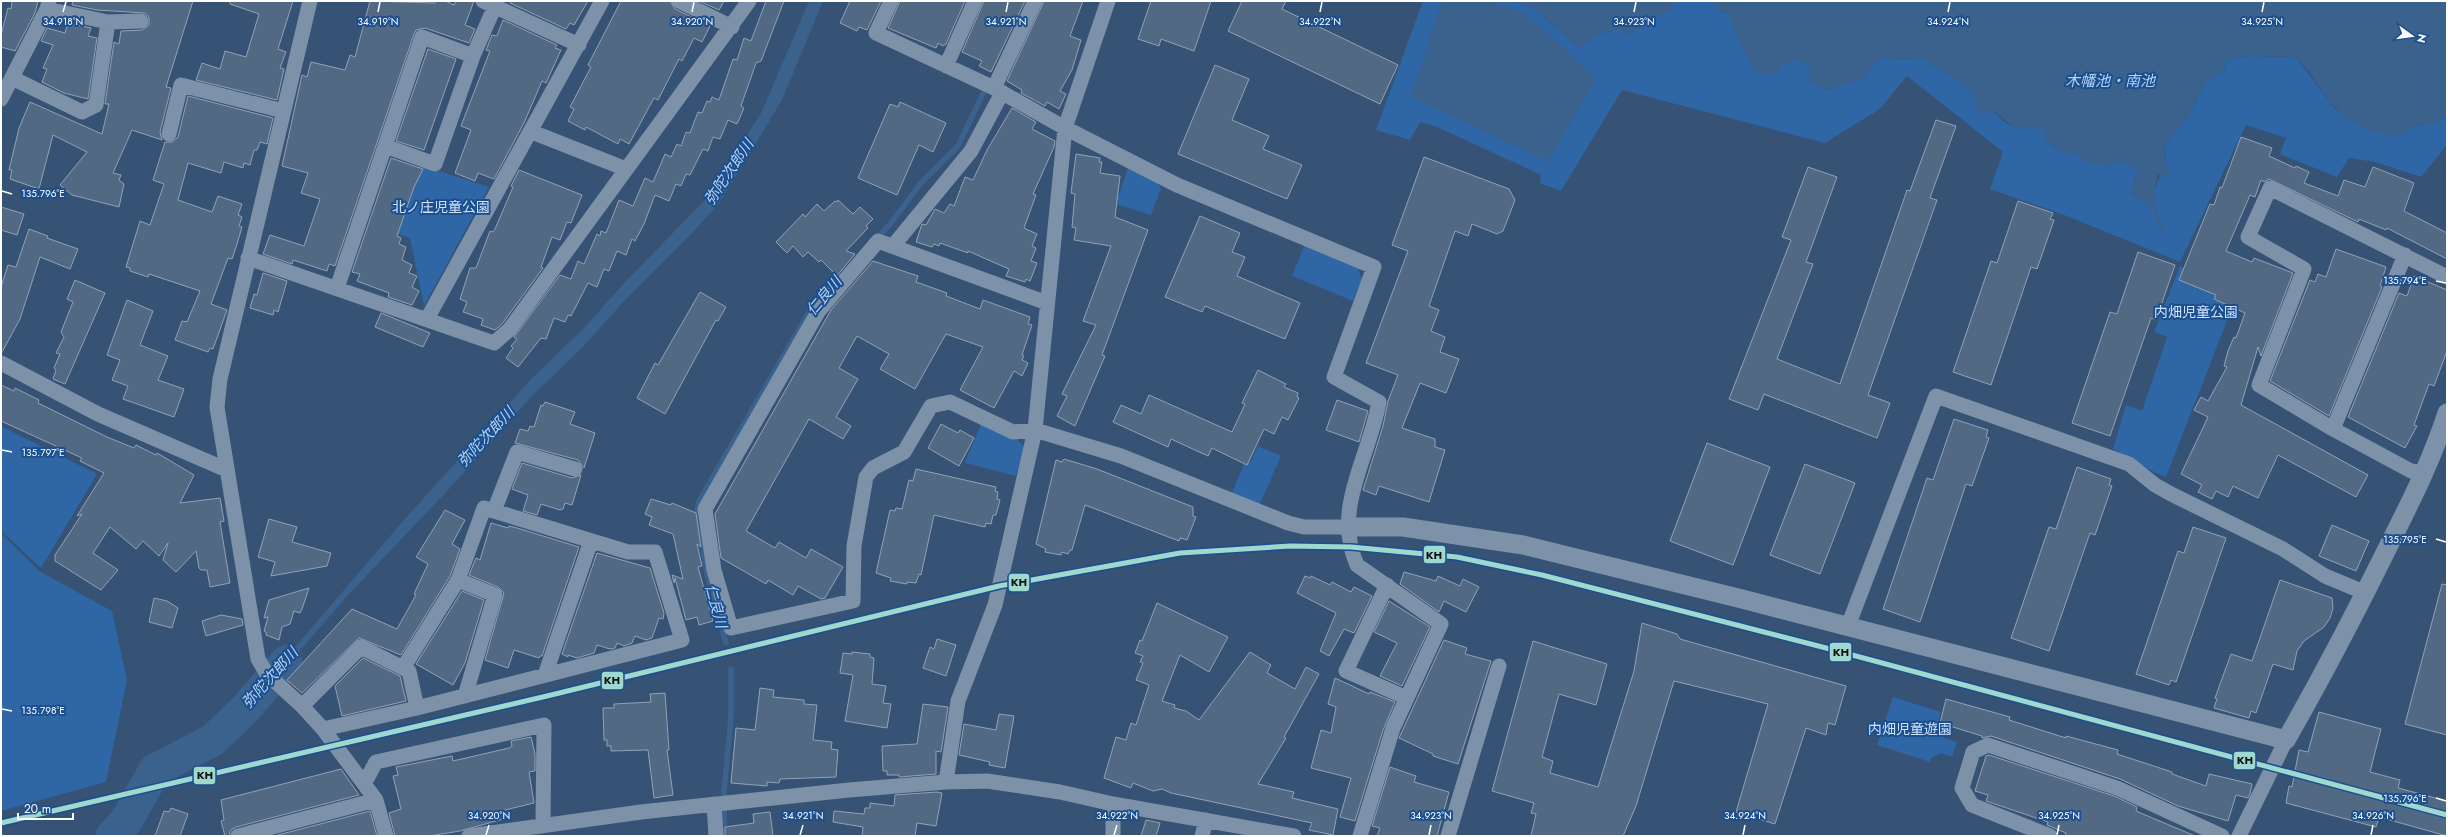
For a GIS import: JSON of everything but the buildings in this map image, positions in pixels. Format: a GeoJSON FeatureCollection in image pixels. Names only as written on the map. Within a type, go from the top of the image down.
{"type":"FeatureCollection","features":[{"type":"Feature","properties":{"kind":"street"},"geometry":{"type":"LineString","coordinates":[[310,1],[220,379],[217,407],[258,659],[272,679],[302,706],[323,730],[376,800],[386,836]]}},
{"type":"Feature","properties":{"kind":"street"},"geometry":{"type":"LineString","coordinates":[[427,319],[532,132],[602,1]]}},
{"type":"Feature","properties":{"kind":"street"},"geometry":{"type":"LineString","coordinates":[[679,1],[732,28]]}},
{"type":"Feature","properties":{"kind":"street"},"geometry":{"type":"LineString","coordinates":[[248,258],[427,319],[494,344],[508,330],[732,28],[749,1]]}},
{"type":"Feature","properties":{"kind":"street"},"geometry":{"type":"LineString","coordinates":[[891,1],[876,33],[996,89],[1065,128],[1177,185],[1374,267],[1334,377],[1378,402],[1367,451],[1348,506],[1347,527],[1357,565],[1441,624],[1393,728],[1360,836]]}},
{"type":"Feature","properties":{"kind":"street"},"geometry":{"type":"LineString","coordinates":[[946,66],[975,1]]}},
{"type":"Feature","properties":{"kind":"street"},"geometry":{"type":"LineString","coordinates":[[893,246],[972,151],[996,89],[1034,1]]}},
{"type":"Feature","properties":{"kind":"street"},"geometry":{"type":"LineString","coordinates":[[946,782],[958,700],[995,605],[1035,430],[1065,128],[1108,1]]}},
{"type":"Feature","properties":{"kind":"street"},"geometry":{"type":"LineString","coordinates":[[385,146],[435,164],[473,56],[489,4],[579,45]]}},
{"type":"Feature","properties":{"kind":"street"},"geometry":{"type":"LineString","coordinates":[[1,99],[48,5],[108,22],[141,21]]}},
{"type":"Feature","properties":{"kind":"street"},"geometry":{"type":"LineString","coordinates":[[12,78],[82,112],[96,105],[108,22]]}},
{"type":"Feature","properties":{"kind":"street"},"geometry":{"type":"LineString","coordinates":[[337,288],[422,37],[473,56]]}},
{"type":"Feature","properties":{"kind":"street"},"geometry":{"type":"LineString","coordinates":[[169,134],[181,85],[283,111]]}},
{"type":"Feature","properties":{"kind":"street"},"geometry":{"type":"LineString","coordinates":[[532,132],[626,169]]}},
{"type":"Feature","properties":{"kind":"street"},"geometry":{"type":"LineString","coordinates":[[2425,473],[2411,471],[2333,429],[2258,385],[2304,269],[2248,237],[2270,188],[2447,277]]}},
{"type":"Feature","properties":{"kind":"street"},"geometry":{"type":"LineString","coordinates":[[1047,304],[878,241],[818,312],[705,509],[714,570],[731,628],[853,601],[854,546],[866,477],[873,468],[904,452],[931,406],[950,402],[1013,432],[1035,430],[1121,456],[1288,523],[1304,527],[1403,528],[1523,545],[1848,626],[2286,740]]}},
{"type":"Feature","properties":{"kind":"street"},"geometry":{"type":"LineString","coordinates":[[2333,429],[2405,255]]}},
{"type":"Feature","properties":{"kind":"street"},"geometry":{"type":"LineString","coordinates":[[1,363],[98,414],[227,470]]}},
{"type":"Feature","properties":{"kind":"street"},"geometry":{"type":"LineString","coordinates":[[1848,626],[1936,396],[2128,464],[2155,485],[2173,495],[2283,549],[2325,576],[2366,593]]}},
{"type":"Feature","properties":{"kind":"street"},"geometry":{"type":"LineString","coordinates":[[2238,836],[2286,740],[2315,691],[2366,593],[2425,473],[2447,413]]}},
{"type":"Feature","properties":{"kind":"street"},"geometry":{"type":"LineString","coordinates":[[494,511],[517,452],[575,469]]}},
{"type":"Feature","properties":{"kind":"street"},"geometry":{"type":"LineString","coordinates":[[323,730],[465,696],[682,640],[655,552],[628,552],[484,508],[458,580],[403,668]]}},
{"type":"Feature","properties":{"kind":"street"},"geometry":{"type":"LineString","coordinates":[[545,675],[591,541]]}},
{"type":"Feature","properties":{"kind":"street"},"geometry":{"type":"LineString","coordinates":[[458,580],[495,595],[465,696]]}},
{"type":"Feature","properties":{"kind":"street"},"geometry":{"type":"LineString","coordinates":[[1386,586],[1346,671],[1407,698]]}},
{"type":"Feature","properties":{"kind":"street"},"geometry":{"type":"LineString","coordinates":[[302,706],[361,647],[409,671],[417,708]]}},
{"type":"Feature","properties":{"kind":"street"},"geometry":{"type":"LineString","coordinates":[[1448,836],[1499,666]]}},
{"type":"Feature","properties":{"kind":"street"},"geometry":{"type":"LineString","coordinates":[[364,784],[376,762],[544,725],[543,825]]}},
{"type":"Feature","properties":{"kind":"street"},"geometry":{"type":"LineString","coordinates":[[2050,836],[1972,805],[1962,788],[1973,752],[1988,745],[2117,788],[2222,836]]}},
{"type":"Feature","properties":{"kind":"street"},"geometry":{"type":"LineString","coordinates":[[469,836],[543,825],[715,804],[946,782],[986,782],[1060,792],[1113,804],[1294,836]]}},
{"type":"Feature","properties":{"kind":"street"},"geometry":{"type":"LineString","coordinates":[[238,836],[376,800]]}},
{"type":"Feature","properties":{"kind":"street"},"geometry":{"type":"LineString","coordinates":[[715,804],[716,836]]}},
{"type":"Feature","properties":{"kind":"street"},"geometry":{"type":"LineString","coordinates":[[1113,804],[1113,836]]}},
{"type":"Feature","properties":{"kind":"street"},"geometry":{"type":"LineString","coordinates":[[1202,836],[1206,820]]}},
{"type":"Feature","properties":{"kind":"green space"},"geometry":{"type":"Polygon","coordinates":[[[1423,1],[1514,1],[1535,9],[1579,48],[1599,34],[1650,21],[1668,10],[1677,1],[1712,1],[1718,10],[1729,14],[1783,64],[1797,59],[1805,63],[1825,90],[1862,79],[1879,58],[1926,59],[1932,66],[1950,74],[1969,90],[1976,101],[1977,109],[1983,113],[1991,110],[2010,125],[2038,128],[2048,132],[2044,138],[2060,151],[2118,160],[2139,168],[2131,193],[2150,206],[2164,232],[2155,207],[2154,191],[2165,163],[2166,143],[2191,112],[2205,82],[2224,70],[2226,60],[2249,56],[2296,57],[2336,110],[2399,136],[2415,126],[2440,121],[2447,112],[2447,145],[2421,177],[2375,162],[2349,158],[2337,177],[2280,154],[2286,138],[2246,125],[2180,262],[2067,216],[1990,189],[2003,152],[1907,76],[1880,109],[1825,143],[1622,90],[1561,191],[1540,183],[1541,175],[1437,127],[1420,122],[1410,140],[1376,130],[1423,1]]]}},
{"type":"Feature","properties":{"kind":"green space","name":"北ノ庄児童公園"},"geometry":{"type":"Polygon","coordinates":[[[420,165],[489,187],[424,306],[410,238],[398,234],[420,165]]]}},
{"type":"Feature","properties":{"kind":"green space"},"geometry":{"type":"Polygon","coordinates":[[[1128,168],[1157,181],[1161,189],[1151,215],[1116,204],[1128,168]]]}},
{"type":"Feature","properties":{"kind":"green space"},"geometry":{"type":"Polygon","coordinates":[[[1305,244],[1357,266],[1362,279],[1353,301],[1292,276],[1305,244]]]}},
{"type":"Feature","properties":{"kind":"green space","name":"内畑児童公園"},"geometry":{"type":"Polygon","coordinates":[[[2180,266],[2239,290],[2166,477],[2152,471],[2113,449],[2126,405],[2142,411],[2167,337],[2154,332],[2180,266]]]}},
{"type":"Feature","properties":{"kind":"green space"},"geometry":{"type":"Polygon","coordinates":[[[981,424],[1016,438],[1024,447],[1016,476],[965,463],[981,424]]]}},
{"type":"Feature","properties":{"kind":"green space"},"geometry":{"type":"Polygon","coordinates":[[[1,426],[97,474],[41,568],[1,531],[1,426]]]}},
{"type":"Feature","properties":{"kind":"green space"},"geometry":{"type":"Polygon","coordinates":[[[1258,446],[1281,456],[1259,506],[1231,495],[1244,464],[1251,461],[1258,446]]]}},
{"type":"Feature","properties":{"kind":"green space"},"geometry":{"type":"Polygon","coordinates":[[[1,533],[39,571],[112,611],[127,680],[106,782],[1,811],[1,533]]]}},
{"type":"Feature","properties":{"kind":"green space","name":"内畑児童遊園"},"geometry":{"type":"Polygon","coordinates":[[[1893,697],[1941,712],[1937,726],[1946,729],[1944,738],[1957,742],[1952,757],[1941,753],[1931,758],[1930,762],[1877,745],[1893,697]]]}},
{"type":"Feature","properties":{"kind":"water"},"geometry":{"type":"Polygon","coordinates":[[[809,1],[823,1],[782,100],[720,202],[696,229],[626,299],[583,347],[529,399],[449,489],[350,593],[258,699],[254,695],[402,522],[531,379],[584,328],[625,282],[707,198],[761,113],[809,1]]]}},
{"type":"Feature","properties":{"kind":"water"},"geometry":{"type":"Polygon","coordinates":[[[1442,1],[1492,1],[1529,16],[1596,79],[1548,161],[1411,97],[1442,1]]]}},
{"type":"Feature","properties":{"kind":"water"},"geometry":{"type":"Polygon","coordinates":[[[1514,1],[1677,1],[1669,11],[1627,35],[1620,29],[1601,33],[1579,48],[1535,9],[1514,1]]]}},
{"type":"Feature","properties":{"kind":"water","name":"木幡池・南池"},"geometry":{"type":"Polygon","coordinates":[[[1712,1],[2447,1],[2447,112],[2440,121],[2415,126],[2399,136],[2374,132],[2358,126],[2337,110],[2296,57],[2249,56],[2226,60],[2224,70],[2205,82],[2191,112],[2166,143],[2165,163],[2170,171],[2166,176],[2158,175],[2155,191],[2155,204],[2164,232],[2161,232],[2150,206],[2131,193],[2139,168],[2118,160],[2110,167],[2082,161],[2079,154],[2060,151],[2044,138],[2048,132],[2045,130],[2017,127],[1991,110],[1983,113],[1978,112],[1976,100],[1969,90],[1950,74],[1932,66],[1926,59],[1879,58],[1862,79],[1825,90],[1808,81],[1810,71],[1805,63],[1797,59],[1783,64],[1777,73],[1756,73],[1740,43],[1729,14],[1718,10],[1712,1]]]}},
{"type":"Feature","properties":{"kind":"waterway","name":"仁良川"},"geometry":{"type":"LineString","coordinates":[[876,239],[891,223],[920,184],[958,146],[987,85]]}},
{"type":"Feature","properties":{"kind":"waterway","name":"仁良川"},"geometry":{"type":"LineString","coordinates":[[726,643],[707,574],[697,510],[699,501],[813,305],[832,285]]}},
{"type":"Feature","properties":{"kind":"waterway","name":"弥陀次郎川"},"geometry":{"type":"LineString","coordinates":[[112,836],[126,821],[155,770],[213,740],[245,709],[286,662]]}},
{"type":"Feature","properties":{"kind":"waterway","name":"仁良川"},"geometry":{"type":"LineString","coordinates":[[724,836],[724,791],[731,717],[731,669]]}},
{"type":"Feature","properties":{"kind":"transit line","name":"KH"},"geometry":{"type":"LineString","coordinates":[[1,823],[547,696],[999,586],[1180,553],[1290,546],[1351,547],[1457,557],[1542,575],[1830,649],[2447,815]]}}]}
